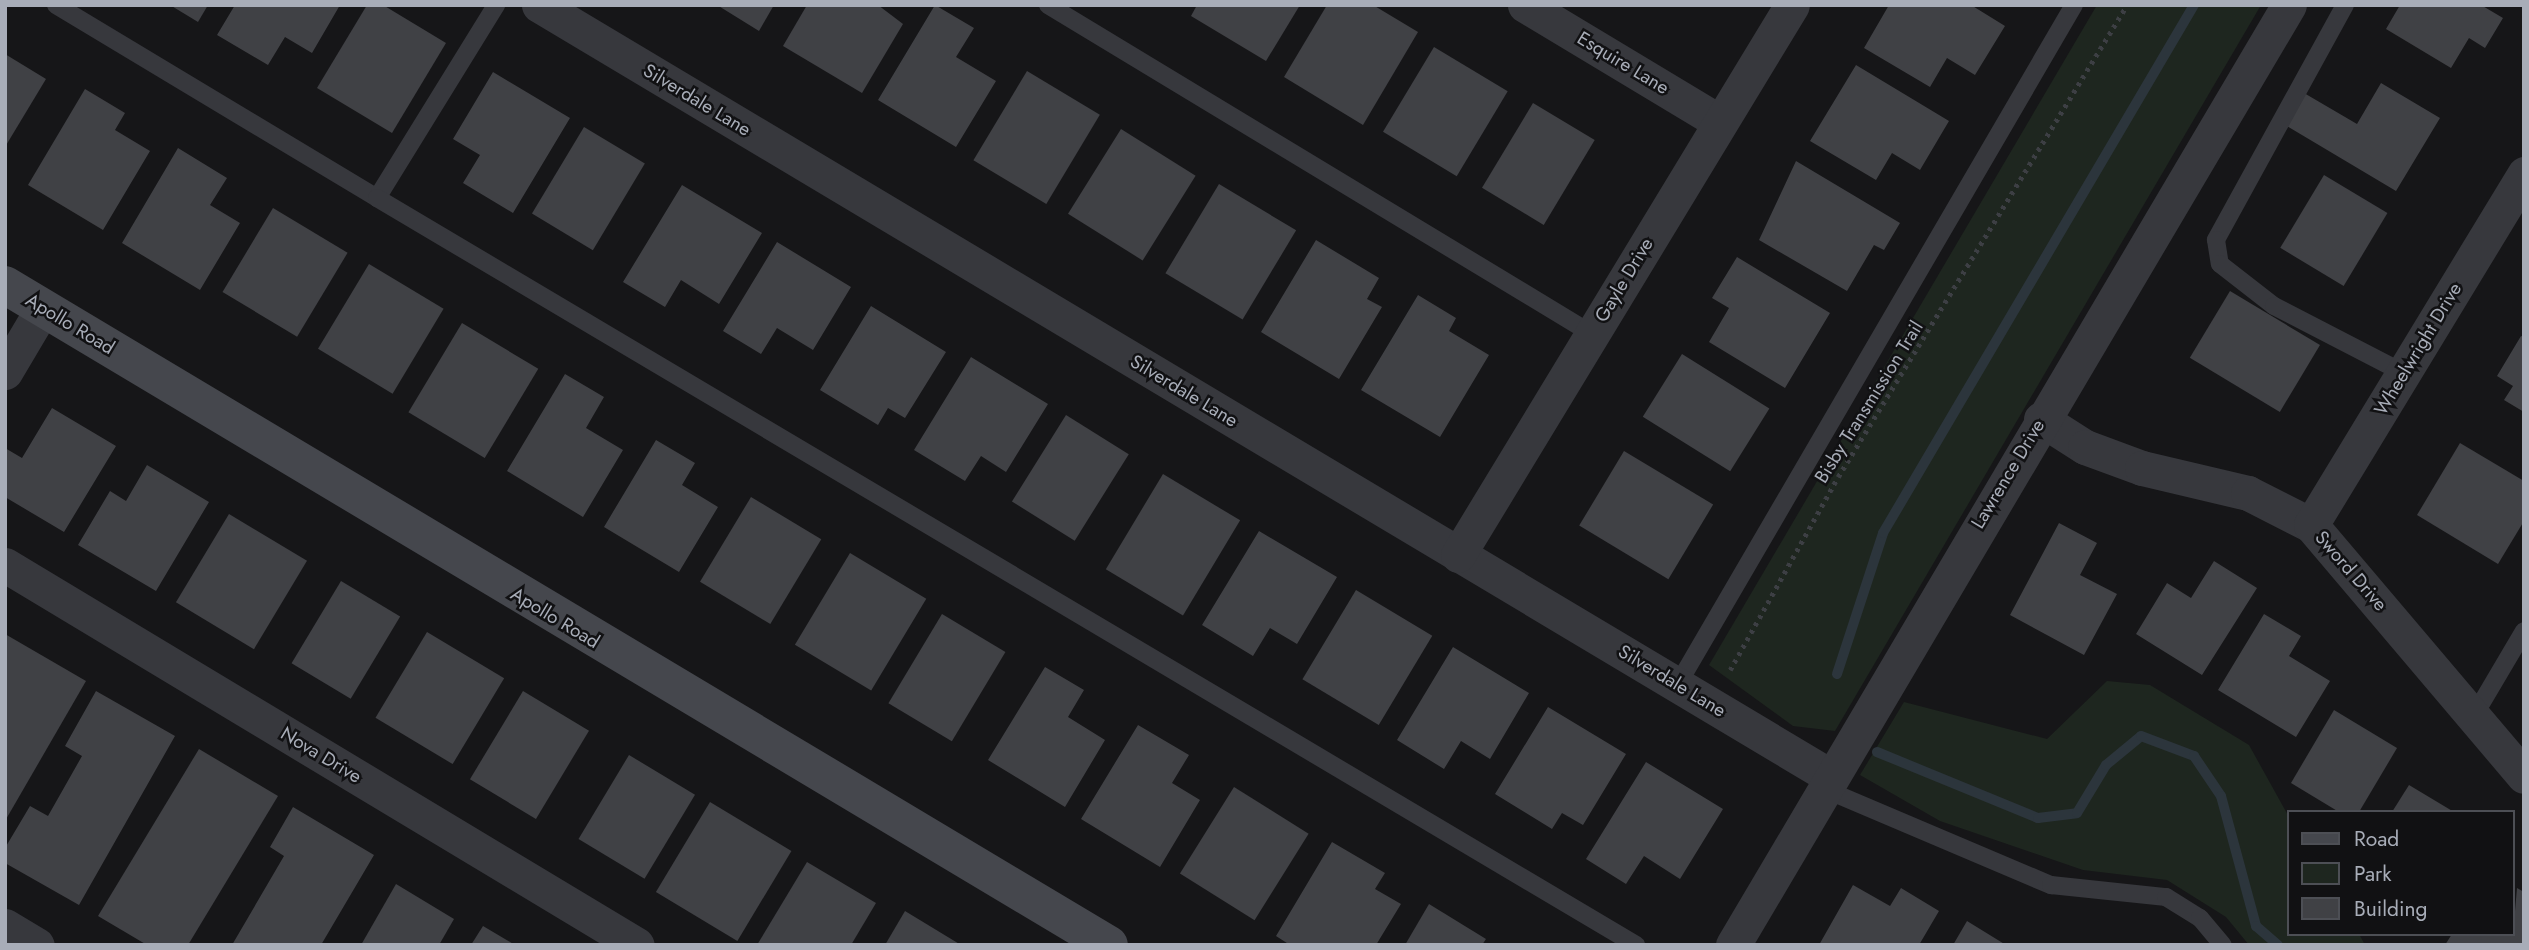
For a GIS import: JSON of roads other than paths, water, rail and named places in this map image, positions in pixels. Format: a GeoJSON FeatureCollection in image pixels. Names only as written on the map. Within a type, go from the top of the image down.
{"type":"FeatureCollection","features":[{"type":"Feature","properties":{"kind":"street","name":"Silverdale Lane"},"geometry":{"type":"LineString","coordinates":[[539,5],[1678,684],[1826,782]]}},
{"type":"Feature","properties":{"kind":"street","name":"Esquire Lane"},"geometry":{"type":"LineString","coordinates":[[1525,5],[1720,122]]}},
{"type":"Feature","properties":{"kind":"street","name":"Gayle Drive"},"geometry":{"type":"LineString","coordinates":[[1458,555],[1791,5]]}},
{"type":"Feature","properties":{"kind":"street","name":"Lawrence Drive"},"geometry":{"type":"LineString","coordinates":[[1732,945],[2041,419],[2289,5]]}},
{"type":"Feature","properties":{"kind":"street","name":"Wheelwright Drive"},"geometry":{"type":"LineString","coordinates":[[2311,524],[2524,174]]}},
{"type":"Feature","properties":{"kind":"street","name":"Apollo Road"},"geometry":{"type":"LineString","coordinates":[[5,285],[1109,945]]}},
{"type":"Feature","properties":{"kind":"street"},"geometry":{"type":"LineString","coordinates":[[5,372],[43,308]]}},
{"type":"Feature","properties":{"kind":"street","name":"Sword Drive"},"geometry":{"type":"LineString","coordinates":[[2041,419],[2085,447],[2142,468],[2248,493],[2311,524],[2472,719],[2524,776]]}},
{"type":"Feature","properties":{"kind":"street","name":"Nova Drive"},"geometry":{"type":"LineString","coordinates":[[7,571],[637,945]]}},
{"type":"Feature","properties":{"kind":"street"},"geometry":{"type":"LineString","coordinates":[[5,926],[37,945]]}},
{"type":"Feature","properties":{"kind":"lane"},"geometry":{"type":"LineString","coordinates":[[56,5],[1636,945]]}},
{"type":"Feature","properties":{"kind":"lane"},"geometry":{"type":"LineString","coordinates":[[377,198],[496,5]]}},
{"type":"Feature","properties":{"kind":"lane"},"geometry":{"type":"LineString","coordinates":[[1048,5],[1592,334]]}},
{"type":"Feature","properties":{"kind":"lane"},"geometry":{"type":"LineString","coordinates":[[1678,684],[2074,5]]}},
{"type":"Feature","properties":{"kind":"lane"},"geometry":{"type":"LineString","coordinates":[[2345,5],[2216,240],[2220,264],[2274,306],[2404,373]]}},
{"type":"Feature","properties":{"kind":"lane"},"geometry":{"type":"LineString","coordinates":[[2472,719],[2524,631]]}},
{"type":"Feature","properties":{"kind":"lane"},"geometry":{"type":"LineString","coordinates":[[1826,782],[2051,885],[2166,897],[2200,918],[2223,945]]}},
{"type":"Feature","properties":{"kind":"waterway"},"geometry":{"type":"LineString","coordinates":[[1837,674],[1883,533],[2194,5]]}},
{"type":"Feature","properties":{"kind":"waterway"},"geometry":{"type":"LineString","coordinates":[[1877,752],[2038,818],[2077,813],[2106,765],[2141,736],[2194,756],[2221,796],[2256,926],[2278,945]]}}]}
